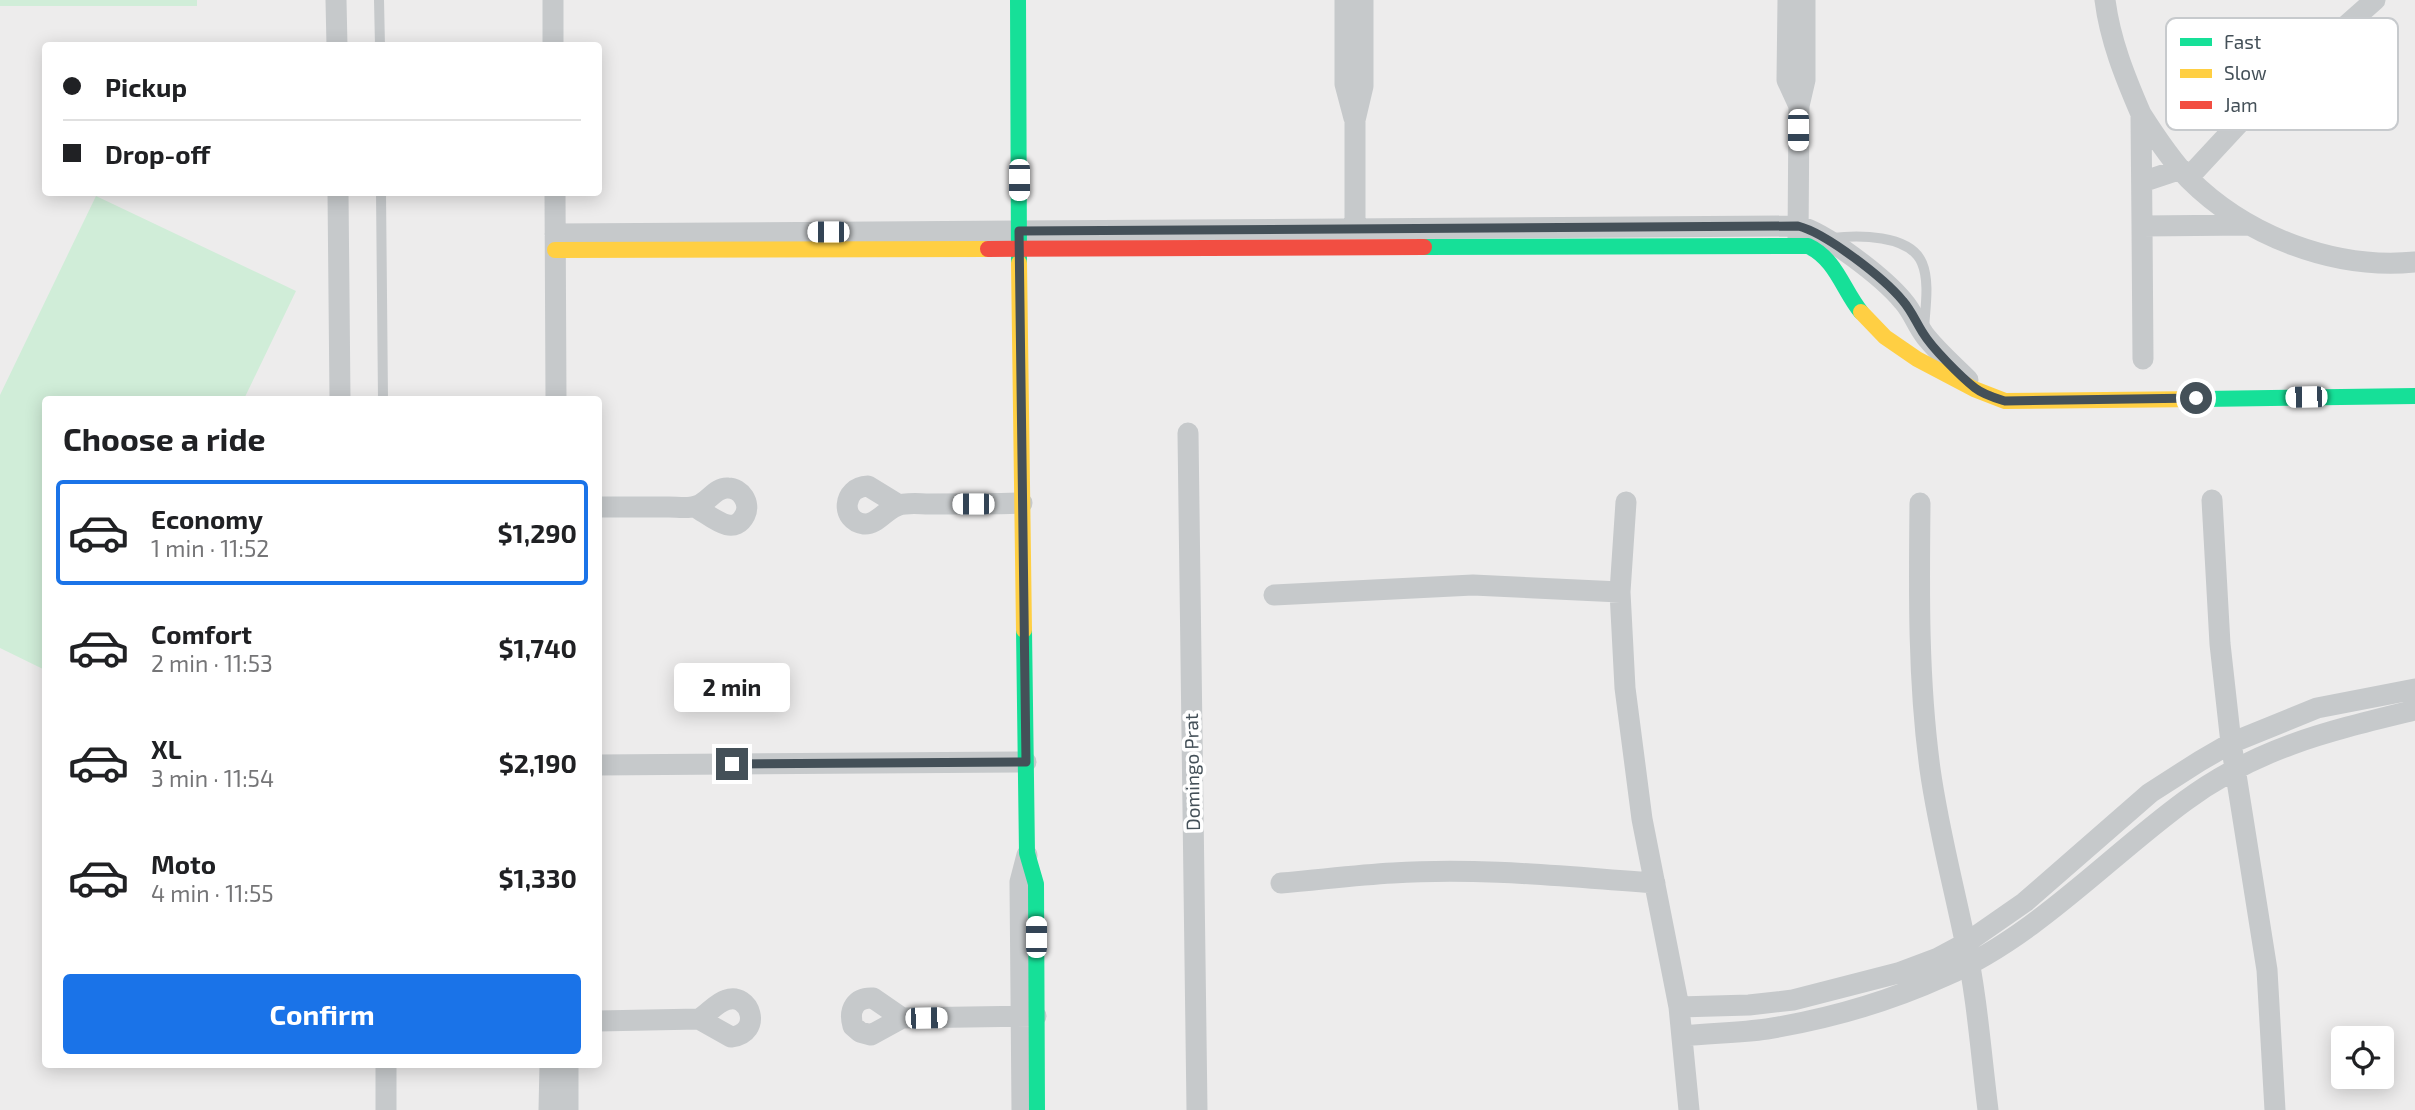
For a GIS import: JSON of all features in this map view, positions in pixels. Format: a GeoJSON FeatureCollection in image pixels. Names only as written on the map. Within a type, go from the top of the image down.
{"type":"FeatureCollection","features":[{"type":"Feature","properties":{"kind":"street"},"geometry":{"type":"LineString","coordinates":[[337,0],[337,42]]}},
{"type":"Feature","properties":{"kind":"street"},"geometry":{"type":"LineString","coordinates":[[553,0],[554,42]]}},
{"type":"Feature","properties":{"kind":"street"},"geometry":{"type":"LineString","coordinates":[[1018,0],[1027,853],[1020,881],[1037,1110]]}},
{"type":"Feature","properties":{"kind":"street"},"geometry":{"type":"LineString","coordinates":[[1345,0],[1345,84],[1355,120]]}},
{"type":"Feature","properties":{"kind":"street"},"geometry":{"type":"LineString","coordinates":[[1355,238],[1355,120],[1363,86],[1363,0]]}},
{"type":"Feature","properties":{"kind":"street"},"geometry":{"type":"LineString","coordinates":[[1788,0],[1787,80],[1798,106],[1810,240],[1826,256],[1839,274],[1850,298],[1876,330],[1929,366],[2005,401],[2415,396]]}},
{"type":"Feature","properties":{"kind":"street"},"geometry":{"type":"LineString","coordinates":[[1798,106],[1805,80],[1805,0]]}},
{"type":"Feature","properties":{"kind":"street"},"geometry":{"type":"LineString","coordinates":[[2105,0],[2108,24],[2117,54],[2141,114],[2189,178],[2218,205],[2249,225],[2284,241],[2340,257],[2378,263],[2415,262]]}},
{"type":"Feature","properties":{"kind":"street"},"geometry":{"type":"LineString","coordinates":[[2355,18],[2375,0]]}},
{"type":"Feature","properties":{"kind":"street"},"geometry":{"type":"LineString","coordinates":[[2141,114],[2143,359]]}},
{"type":"Feature","properties":{"kind":"street"},"geometry":{"type":"LineString","coordinates":[[2142,182],[2189,178],[2233,130]]}},
{"type":"Feature","properties":{"kind":"street"},"geometry":{"type":"LineString","coordinates":[[2189,178],[2196,209],[2189,225]]}},
{"type":"Feature","properties":{"kind":"street"},"geometry":{"type":"LineString","coordinates":[[338,196],[340,396]]}},
{"type":"Feature","properties":{"kind":"street"},"geometry":{"type":"LineString","coordinates":[[555,196],[556,396]]}},
{"type":"Feature","properties":{"kind":"street"},"geometry":{"type":"LineString","coordinates":[[2142,226],[2249,225]]}},
{"type":"Feature","properties":{"kind":"street"},"geometry":{"type":"LineString","coordinates":[[555,242],[1355,238],[1810,240],[1880,279],[1903,300],[1924,335],[1976,389]]}},
{"type":"Feature","properties":{"kind":"street","name":"Domingo Prat"},"geometry":{"type":"LineString","coordinates":[[1188,433],[1197,1110]]}},
{"type":"Feature","properties":{"kind":"street"},"geometry":{"type":"LineString","coordinates":[[2212,500],[2220,644],[2231,744],[2267,970],[2275,1110]]}},
{"type":"Feature","properties":{"kind":"street"},"geometry":{"type":"LineString","coordinates":[[1626,502],[1620,592],[1625,688],[1642,819],[1679,1007],[1689,1110]]}},
{"type":"Feature","properties":{"kind":"street"},"geometry":{"type":"LineString","coordinates":[[899,505],[1022,503]]}},
{"type":"Feature","properties":{"kind":"street"},"geometry":{"type":"LineString","coordinates":[[1920,503],[1919,622],[1922,691],[1930,767],[1941,835],[1967,953],[1988,1110]]}},
{"type":"Feature","properties":{"kind":"street"},"geometry":{"type":"LineString","coordinates":[[602,507],[695,507]]}},
{"type":"Feature","properties":{"kind":"street"},"geometry":{"type":"LineString","coordinates":[[1274,595],[1473,585],[1620,592]]}},
{"type":"Feature","properties":{"kind":"street"},"geometry":{"type":"LineString","coordinates":[[1682,1036],[1764,1029],[1827,1018],[1879,1002],[1946,976],[1967,953],[2150,793],[2231,744],[2317,708],[2415,689]]}},
{"type":"Feature","properties":{"kind":"street"},"geometry":{"type":"LineString","coordinates":[[1679,1007],[1749,1006],[1793,1000],[1898,973],[1938,958],[1967,953],[2036,922],[2187,800],[2254,759],[2294,742],[2415,710]]}},
{"type":"Feature","properties":{"kind":"street"},"geometry":{"type":"LineString","coordinates":[[602,765],[1026,762]]}},
{"type":"Feature","properties":{"kind":"street"},"geometry":{"type":"LineString","coordinates":[[1281,883],[1393,873],[1460,872],[1535,874],[1654,883]]}},
{"type":"Feature","properties":{"kind":"street"},"geometry":{"type":"LineString","coordinates":[[902,1018],[1029,1016]]}},
{"type":"Feature","properties":{"kind":"street"},"geometry":{"type":"LineString","coordinates":[[1022,1110],[1029,1016]]}},
{"type":"Feature","properties":{"kind":"street"},"geometry":{"type":"LineString","coordinates":[[602,1021],[699,1019]]}},
{"type":"Feature","properties":{"kind":"street"},"geometry":{"type":"LineString","coordinates":[[386,1068],[386,1110]]}},
{"type":"Feature","properties":{"kind":"street"},"geometry":{"type":"LineString","coordinates":[[549,1110],[550,1068]]}},
{"type":"Feature","properties":{"kind":"street"},"geometry":{"type":"LineString","coordinates":[[568,1068],[568,1110]]}},
{"type":"Feature","properties":{"kind":"lane"},"geometry":{"type":"LineString","coordinates":[[379,0],[380,42]]}},
{"type":"Feature","properties":{"kind":"lane"},"geometry":{"type":"LineString","coordinates":[[381,196],[383,396]]}},
{"type":"Feature","properties":{"kind":"lane"},"geometry":{"type":"LineString","coordinates":[[1810,240],[1856,235],[1902,245],[1915,253],[1922,261],[1926,289],[1924,335]]}},
{"type":"Feature","properties":{"kind":"green space"},"geometry":{"type":"Polygon","coordinates":[[[0,0],[197,0],[197,6],[0,6],[0,0]]]}},
{"type":"Feature","properties":{"kind":"green space"},"geometry":{"type":"Polygon","coordinates":[[[96,196],[296,291],[245,396],[42,396],[42,669],[0,648],[0,395],[96,196]]]}},
{"type":"Feature","properties":{"kind":"traffic: fast"},"geometry":{"type":"LineString","coordinates":[[1018,0],[1019,263]]}},
{"type":"Feature","properties":{"kind":"traffic: fast"},"geometry":{"type":"LineString","coordinates":[[1424,247],[1808,246],[1826,259],[1861,312]]}},
{"type":"Feature","properties":{"kind":"traffic: fast"},"geometry":{"type":"LineString","coordinates":[[2203,399],[2415,396]]}},
{"type":"Feature","properties":{"kind":"traffic: fast"},"geometry":{"type":"LineString","coordinates":[[1024,630],[1027,853],[1036,884],[1037,1110]]}},
{"type":"Feature","properties":{"kind":"traffic: slow"},"geometry":{"type":"LineString","coordinates":[[555,250],[988,249]]}},
{"type":"Feature","properties":{"kind":"traffic: slow"},"geometry":{"type":"LineString","coordinates":[[1019,263],[1024,630]]}},
{"type":"Feature","properties":{"kind":"traffic: slow"},"geometry":{"type":"LineString","coordinates":[[1861,312],[1885,337],[1917,359],[1974,389],[2005,401],[2203,399]]}},
{"type":"Feature","properties":{"kind":"traffic: jam"},"geometry":{"type":"LineString","coordinates":[[988,249],[1424,247]]}},
{"type":"Feature","properties":{"kind":"route"},"geometry":{"type":"LineString","coordinates":[[732,764],[1026,762],[1019,231],[1798,226],[1810,229],[1826,239],[1880,279],[1903,300],[1924,335],[1938,350],[1976,389],[1993,398],[2005,401],[2196,398]]}}]}
